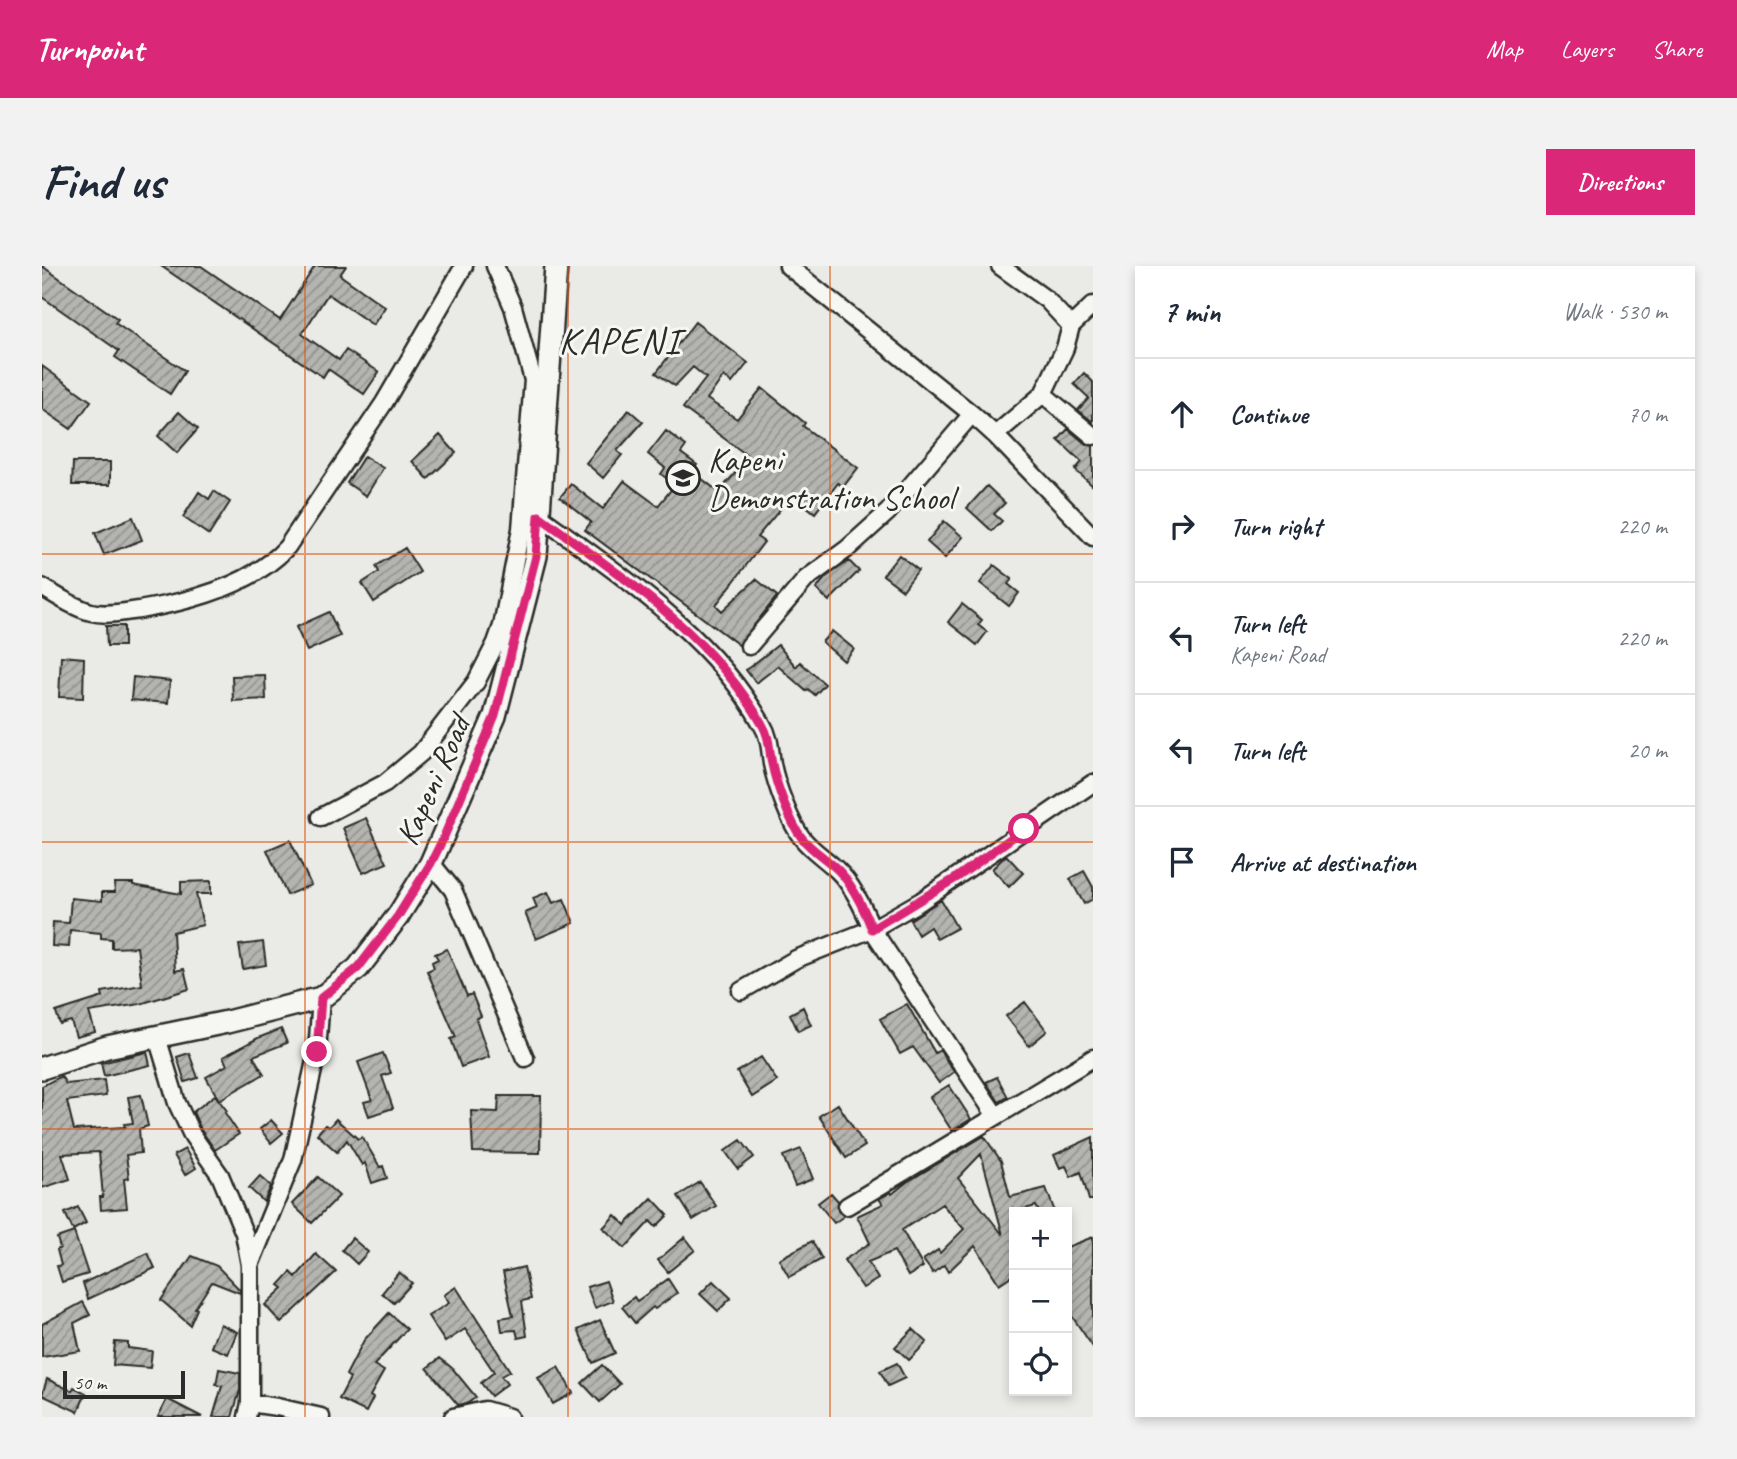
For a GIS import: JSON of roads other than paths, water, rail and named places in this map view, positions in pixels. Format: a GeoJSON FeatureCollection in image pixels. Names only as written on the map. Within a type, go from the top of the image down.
{"type":"FeatureCollection","features":[{"type":"Feature","properties":{"kind":"main road","name":"Kapeni Road"},"geometry":{"type":"LineString","coordinates":[[42,1068],[107,1047],[227,1022],[321,998],[358,968],[398,916],[431,863],[495,716],[536,556],[556,266]]}},
{"type":"Feature","properties":{"kind":"street"},"geometry":{"type":"LineString","coordinates":[[42,587],[92,613],[119,613],[178,604],[251,575],[276,559],[287,547],[384,403],[464,266]]}},
{"type":"Feature","properties":{"kind":"street"},"geometry":{"type":"LineString","coordinates":[[321,817],[385,783],[421,753],[476,682],[502,626],[521,529],[533,380],[513,307],[495,266]]}},
{"type":"Feature","properties":{"kind":"street"},"geometry":{"type":"LineString","coordinates":[[788,266],[972,414],[1093,537]]}},
{"type":"Feature","properties":{"kind":"street"},"geometry":{"type":"LineString","coordinates":[[1000,266],[1047,300],[1071,326]]}},
{"type":"Feature","properties":{"kind":"street"},"geometry":{"type":"LineString","coordinates":[[995,435],[1042,394],[1065,348],[1071,326],[1093,305]]}},
{"type":"Feature","properties":{"kind":"street"},"geometry":{"type":"LineString","coordinates":[[1042,394],[1093,436]]}},
{"type":"Feature","properties":{"kind":"street"},"geometry":{"type":"LineString","coordinates":[[748,646],[806,579],[847,549],[888,512],[972,414]]}},
{"type":"Feature","properties":{"kind":"street"},"geometry":{"type":"LineString","coordinates":[[539,516],[615,572],[696,639],[744,695],[770,742],[772,765],[787,809],[801,838],[841,872],[863,908],[872,929],[996,1116]]}},
{"type":"Feature","properties":{"kind":"street"},"geometry":{"type":"LineString","coordinates":[[741,991],[796,960],[872,929],[944,885],[1093,783]]}},
{"type":"Feature","properties":{"kind":"street"},"geometry":{"type":"LineString","coordinates":[[431,863],[453,890],[525,1058]]}},
{"type":"Feature","properties":{"kind":"street"},"geometry":{"type":"LineString","coordinates":[[250,1265],[293,1160],[317,1052],[321,998]]}},
{"type":"Feature","properties":{"kind":"street"},"geometry":{"type":"LineString","coordinates":[[157,1037],[177,1103],[192,1135],[219,1175],[244,1233],[250,1265],[249,1410],[277,1407],[321,1417]]}},
{"type":"Feature","properties":{"kind":"street"},"geometry":{"type":"LineString","coordinates":[[847,1206],[1093,1058]]}},
{"type":"Feature","properties":{"kind":"street"},"geometry":{"type":"LineString","coordinates":[[453,1417],[485,1410],[509,1417]]}},
{"type":"Feature","properties":{"kind":"place","name":"Kapeni Demonstration School"},"geometry":{"type":"Point","coordinates":[683,478]}},
{"type":"Feature","properties":{"kind":"district","name":"KAPENI"},"geometry":{"type":"Point","coordinates":[620,340]}}]}
